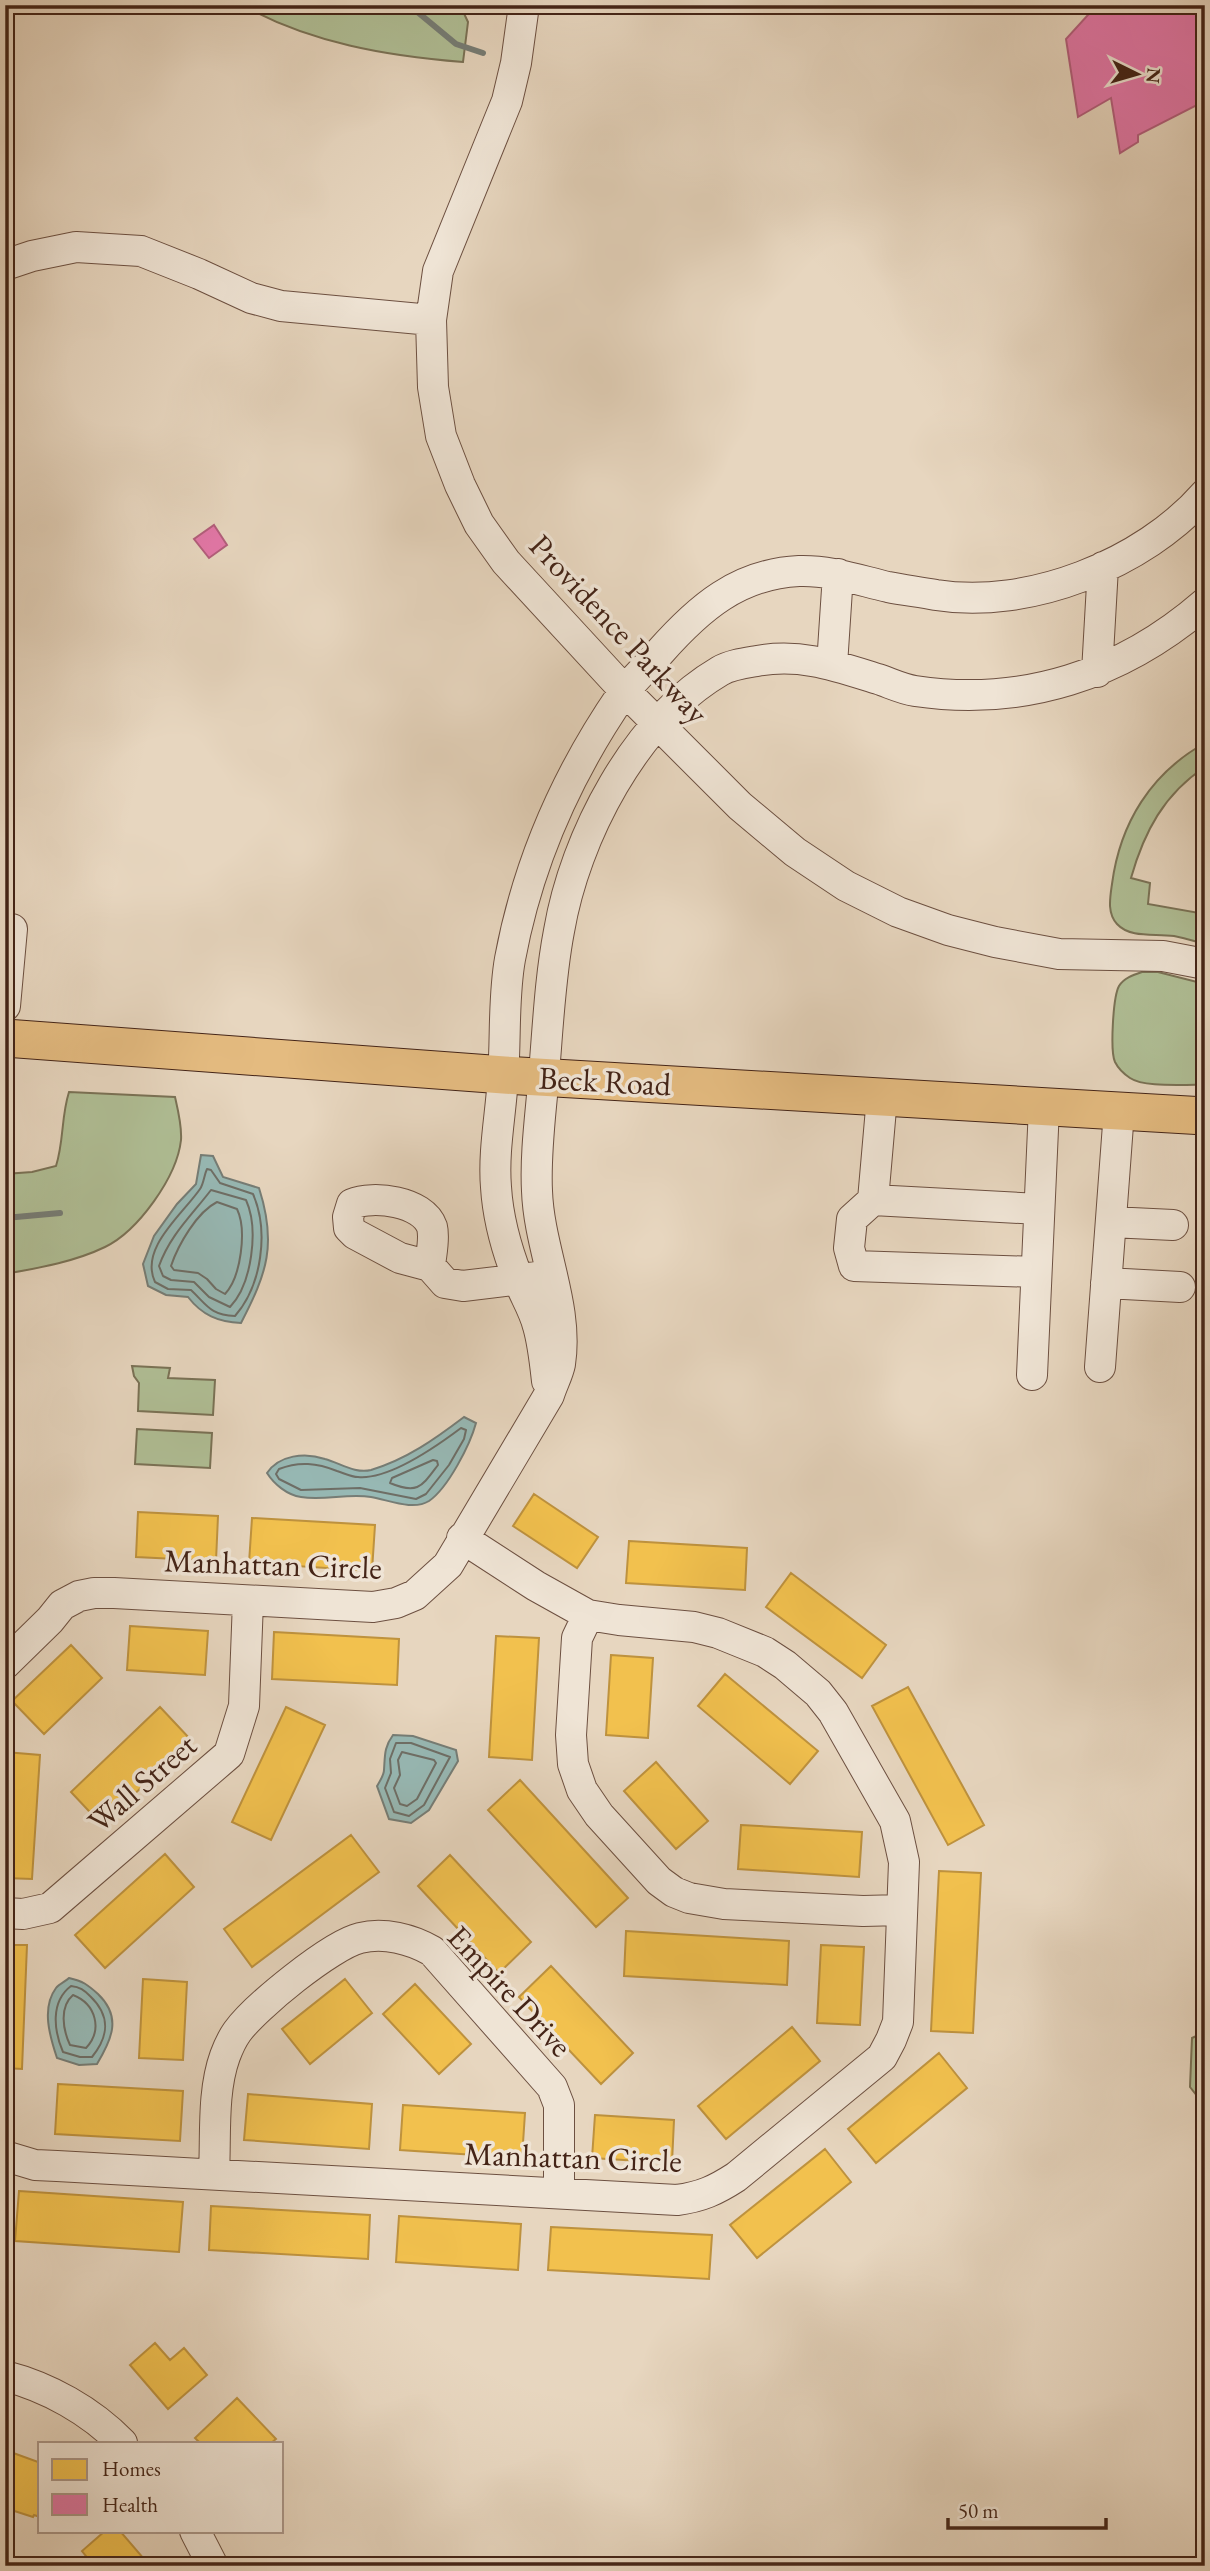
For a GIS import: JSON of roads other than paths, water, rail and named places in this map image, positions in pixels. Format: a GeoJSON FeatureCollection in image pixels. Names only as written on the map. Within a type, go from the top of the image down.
{"type":"FeatureCollection","features":[{"type":"Feature","properties":{"kind":"main road","name":"Beck Road"},"geometry":{"type":"LineString","coordinates":[[5,1038],[504,1075],[1205,1116]]}},
{"type":"Feature","properties":{"kind":"street","name":"Providence Parkway"},"geometry":{"type":"LineString","coordinates":[[524,5],[516,63],[506,101],[438,271],[431,320],[433,387],[441,436],[479,524],[506,562],[625,691],[740,806],[795,852],[846,886],[898,912],[948,930],[1059,954],[1163,956],[1205,964]]}},
{"type":"Feature","properties":{"kind":"street"},"geometry":{"type":"LineString","coordinates":[[5,265],[76,247],[141,251],[199,274],[251,299],[281,306],[431,320]]}},
{"type":"Feature","properties":{"kind":"street"},"geometry":{"type":"LineString","coordinates":[[549,1395],[538,1326],[518,1279],[500,1223],[495,1185],[504,1075],[504,1010],[510,960],[531,871],[575,768],[625,691],[674,637],[712,601],[739,584],[775,573],[802,571],[838,574],[888,587],[942,596],[979,597],[1039,591],[1102,567],[1137,549],[1166,529],[1205,494]]}},
{"type":"Feature","properties":{"kind":"street"},"geometry":{"type":"LineString","coordinates":[[1097,671],[1102,567]]}},
{"type":"Feature","properties":{"kind":"street"},"geometry":{"type":"LineString","coordinates":[[832,665],[838,574]]}},
{"type":"Feature","properties":{"kind":"street"},"geometry":{"type":"LineString","coordinates":[[462,1538],[549,1395],[559,1367],[561,1315],[541,1237],[537,1189],[538,1138],[551,978],[559,927],[572,879],[592,826],[632,754],[659,723],[701,683],[724,669],[774,658],[809,659],[912,691],[991,696],[1039,689],[1097,671],[1157,640],[1205,603]]}},
{"type":"Feature","properties":{"kind":"street"},"geometry":{"type":"LineString","coordinates":[[5,928],[12,929],[5,1006]]}},
{"type":"Feature","properties":{"kind":"street"},"geometry":{"type":"LineString","coordinates":[[882,1097],[873,1200],[852,1219],[849,1248],[854,1266],[1036,1272]]}},
{"type":"Feature","properties":{"kind":"street"},"geometry":{"type":"LineString","coordinates":[[1032,1375],[1044,1107]]}},
{"type":"Feature","properties":{"kind":"street"},"geometry":{"type":"LineString","coordinates":[[1100,1367],[1119,1111]]}},
{"type":"Feature","properties":{"kind":"street"},"geometry":{"type":"LineString","coordinates":[[873,1200],[1039,1209]]}},
{"type":"Feature","properties":{"kind":"street"},"geometry":{"type":"LineString","coordinates":[[498,1209],[538,1208]]}},
{"type":"Feature","properties":{"kind":"street"},"geometry":{"type":"LineString","coordinates":[[1111,1222],[1173,1224]]}},
{"type":"Feature","properties":{"kind":"street"},"geometry":{"type":"LineString","coordinates":[[430,1266],[444,1283],[463,1286],[551,1275]]}},
{"type":"Feature","properties":{"kind":"street"},"geometry":{"type":"LineString","coordinates":[[1106,1283],[1180,1287]]}},
{"type":"Feature","properties":{"kind":"street","name":"Manhattan Circle"},"geometry":{"type":"LineString","coordinates":[[5,1664],[62,1605],[79,1596],[114,1593],[373,1607],[396,1603],[415,1595],[448,1565],[462,1538],[587,1615],[694,1627],[718,1633],[765,1652],[785,1665],[818,1693],[833,1712],[895,1821],[904,1861],[898,2022],[882,2057],[757,2160],[710,2193],[677,2200],[35,2165],[5,2156]]}},
{"type":"Feature","properties":{"kind":"street","name":"Wall Street"},"geometry":{"type":"LineString","coordinates":[[5,1913],[23,1914],[50,1908],[229,1754],[244,1706],[248,1601]]}},
{"type":"Feature","properties":{"kind":"street"},"geometry":{"type":"LineString","coordinates":[[587,1615],[577,1638],[571,1735],[573,1764],[582,1790],[598,1815],[660,1881],[674,1892],[689,1898],[724,1904],[863,1911],[902,1910]]}},
{"type":"Feature","properties":{"kind":"street","name":"Empire Drive"},"geometry":{"type":"LineString","coordinates":[[214,2174],[218,2084],[235,2034],[269,1999],[334,1950],[362,1937],[388,1937],[405,1939],[432,1951],[552,2087],[559,2105],[559,2193]]}},
{"type":"Feature","properties":{"kind":"street"},"geometry":{"type":"LineString","coordinates":[[5,2376],[44,2390],[78,2408],[110,2431],[120,2442]]}},
{"type":"Feature","properties":{"kind":"street"},"geometry":{"type":"LineString","coordinates":[[196,2532],[213,2566]]}},
{"type":"Feature","properties":{"kind":"water"},"geometry":{"type":"Polygon","coordinates":[[[201,1155],[213,1156],[223,1177],[259,1188],[264,1208],[267,1258],[257,1289],[241,1323],[218,1319],[199,1309],[188,1297],[166,1295],[148,1286],[143,1264],[154,1236],[177,1204],[196,1184],[201,1155]]]}},
{"type":"Feature","properties":{"kind":"water"},"geometry":{"type":"Polygon","coordinates":[[[464,1417],[476,1423],[464,1454],[444,1486],[423,1504],[408,1505],[362,1496],[301,1497],[281,1488],[267,1473],[278,1462],[301,1456],[317,1457],[359,1471],[371,1470],[409,1454],[464,1417]]]}},
{"type":"Feature","properties":{"kind":"water"},"geometry":{"type":"Polygon","coordinates":[[[393,1735],[413,1736],[456,1750],[458,1761],[429,1810],[411,1823],[389,1819],[377,1786],[384,1772],[386,1748],[393,1735]]]}},
{"type":"Feature","properties":{"kind":"water"},"geometry":{"type":"Polygon","coordinates":[[[69,1978],[91,1988],[110,2011],[110,2037],[97,2064],[79,2065],[57,2058],[50,2032],[49,2004],[56,1988],[69,1978]]]}},
{"type":"Feature","properties":{"kind":"waterway"},"geometry":{"type":"LineString","coordinates":[[409,5],[456,44],[483,53]]}},
{"type":"Feature","properties":{"kind":"waterway"},"geometry":{"type":"LineString","coordinates":[[5,1218],[60,1213]]}}]}
